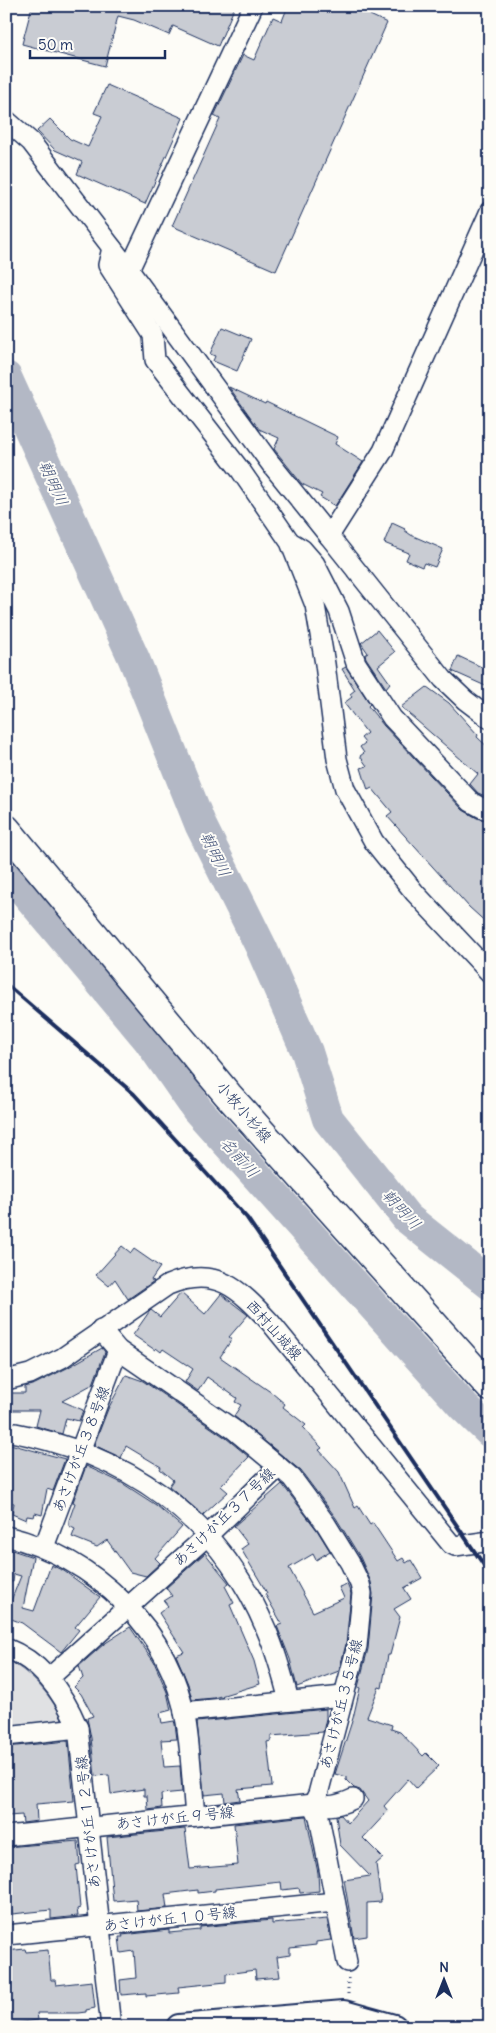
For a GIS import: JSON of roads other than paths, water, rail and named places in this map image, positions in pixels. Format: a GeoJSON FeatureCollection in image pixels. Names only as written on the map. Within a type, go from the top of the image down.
{"type":"FeatureCollection","features":[{"type":"Feature","properties":{"kind":"main road","name":"小牧小杉線"},"geometry":{"type":"LineString","coordinates":[[6,829],[228,1095],[490,1388]]}},
{"type":"Feature","properties":{"kind":"street"},"geometry":{"type":"LineString","coordinates":[[129,270],[253,6]]}},
{"type":"Feature","properties":{"kind":"street"},"geometry":{"type":"LineString","coordinates":[[6,120],[31,142],[129,270],[271,464],[443,679],[465,700],[490,719]]}},
{"type":"Feature","properties":{"kind":"street"},"geometry":{"type":"LineString","coordinates":[[329,536],[383,451],[490,211]]}},
{"type":"Feature","properties":{"kind":"street"},"geometry":{"type":"LineString","coordinates":[[112,248],[108,265],[153,335],[155,360],[241,472],[290,542],[315,605],[325,664],[337,759],[346,789],[374,842],[415,893],[490,973]]}},
{"type":"Feature","properties":{"kind":"street"},"geometry":{"type":"LineString","coordinates":[[290,542],[302,549],[315,564],[339,611],[356,663],[392,718],[470,802],[490,810]]}},
{"type":"Feature","properties":{"kind":"street","name":"西村山城線"},"geometry":{"type":"LineString","coordinates":[[6,1380],[15,1379],[42,1369],[62,1358],[168,1285],[185,1278],[212,1278],[225,1284],[251,1302],[270,1322],[451,1544],[455,1546],[490,1541]]}},
{"type":"Feature","properties":{"kind":"street","name":"あさけが丘３７号線"},"geometry":{"type":"LineString","coordinates":[[49,1678],[208,1535],[279,1467],[233,1429],[118,1350],[101,1330]]}},
{"type":"Feature","properties":{"kind":"street","name":"あさけが丘３８号線"},"geometry":{"type":"LineString","coordinates":[[44,1547],[118,1350]]}},
{"type":"Feature","properties":{"kind":"street"},"geometry":{"type":"LineString","coordinates":[[6,1431],[38,1437],[81,1450],[115,1465],[145,1482],[198,1524],[240,1579],[256,1607],[278,1661],[289,1701]]}},
{"type":"Feature","properties":{"kind":"street","name":"あさけが丘３５号線"},"geometry":{"type":"LineString","coordinates":[[279,1467],[292,1478],[316,1508],[350,1564],[360,1584],[362,1593],[356,1646],[318,1794],[313,1804]]}},
{"type":"Feature","properties":{"kind":"street"},"geometry":{"type":"LineString","coordinates":[[6,1536],[44,1547],[89,1572],[120,1597],[161,1650],[176,1685],[184,1712],[195,1816]]}},
{"type":"Feature","properties":{"kind":"street","name":"あさけが丘１２号線"},"geometry":{"type":"LineString","coordinates":[[6,1648],[27,1659],[49,1678],[69,1706],[78,1728],[111,2027]]}},
{"type":"Feature","properties":{"kind":"street"},"geometry":{"type":"LineString","coordinates":[[184,1712],[344,1696]]}},
{"type":"Feature","properties":{"kind":"street"},"geometry":{"type":"LineString","coordinates":[[6,1736],[78,1728]]}},
{"type":"Feature","properties":{"kind":"street","name":"あさけが丘９号線"},"geometry":{"type":"LineString","coordinates":[[6,1836],[313,1804],[322,1806],[339,1805],[353,1799]]}},
{"type":"Feature","properties":{"kind":"street"},"geometry":{"type":"LineString","coordinates":[[313,1804],[319,1817],[347,1962]]}},
{"type":"Feature","properties":{"kind":"street","name":"あさけが丘１０号線"},"geometry":{"type":"LineString","coordinates":[[6,1935],[335,1902]]}},
{"type":"Feature","properties":{"kind":"street"},"geometry":{"type":"LineString","coordinates":[[179,2027],[344,2013],[394,2027]]}},
{"type":"Feature","properties":{"kind":"waterway","name":"朝明川"},"geometry":{"type":"LineString","coordinates":[[6,377],[134,659],[201,826],[261,947],[307,1052],[328,1119],[407,1218],[490,1284]]}},
{"type":"Feature","properties":{"kind":"waterway","name":"名前川"},"geometry":{"type":"LineString","coordinates":[[6,869],[149,1040],[197,1109],[464,1407],[490,1432]]}},
{"type":"Feature","properties":{"kind":"railway"},"geometry":{"type":"LineString","coordinates":[[6,984],[134,1094],[247,1218],[490,1574]]}}]}
